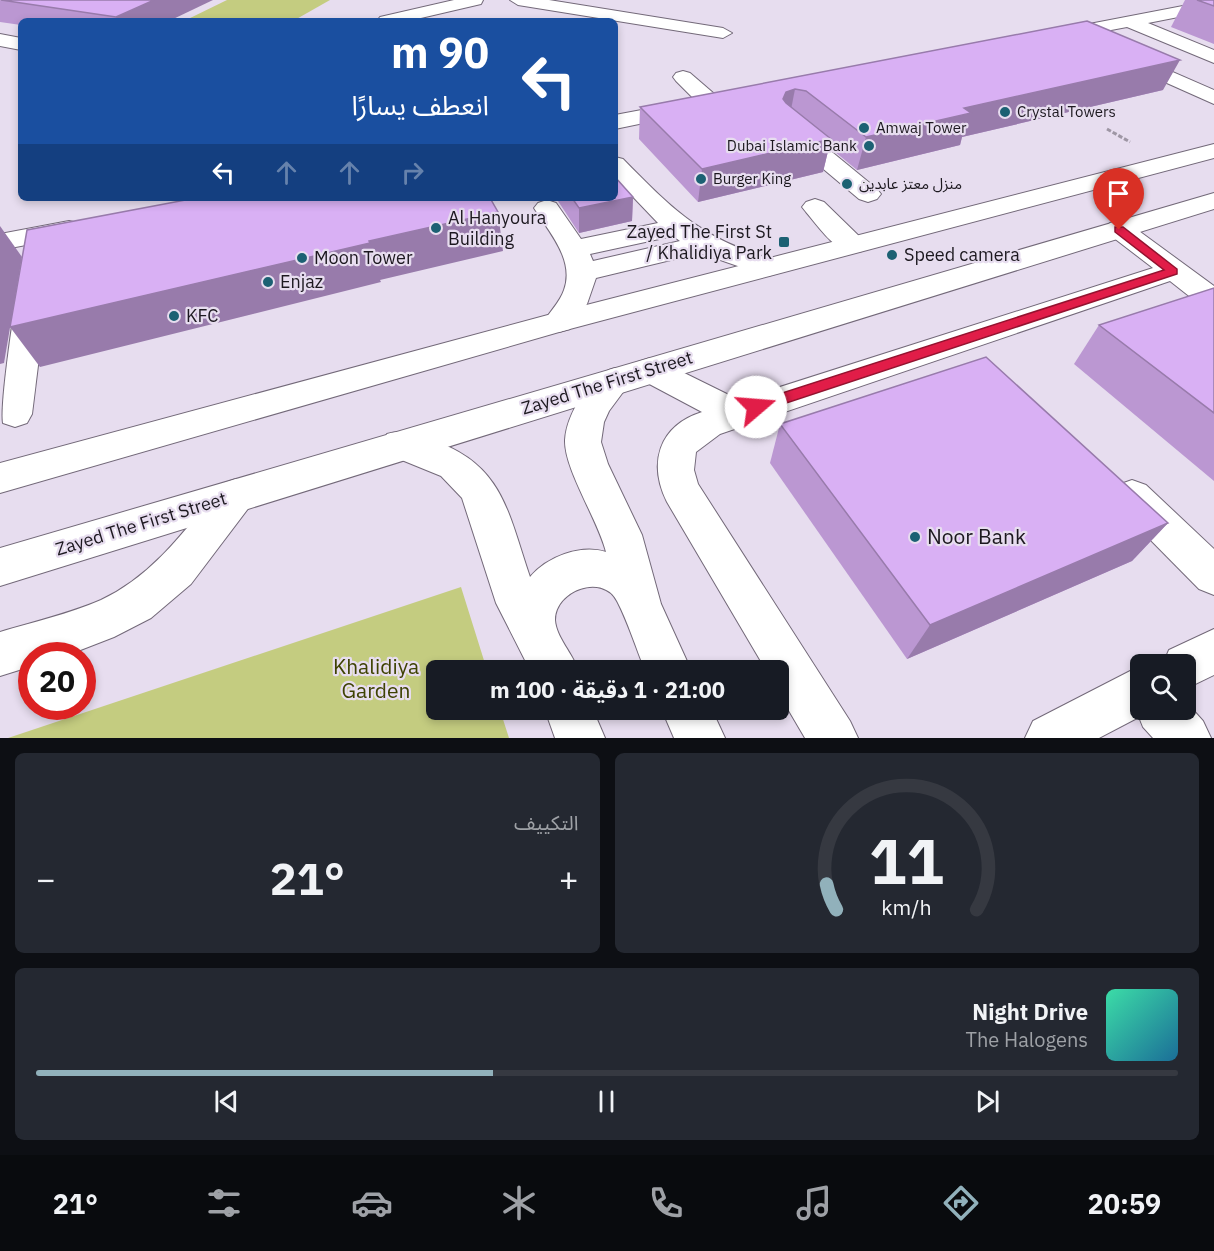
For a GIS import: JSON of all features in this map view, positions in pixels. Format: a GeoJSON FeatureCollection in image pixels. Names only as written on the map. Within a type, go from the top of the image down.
{"type":"FeatureCollection","features":[{"type":"Feature","properties":{"kind":"main road"},"geometry":{"type":"LineString","coordinates":[[399,18],[475,0]]}},
{"type":"Feature","properties":{"kind":"main road"},"geometry":{"type":"LineString","coordinates":[[518,0],[572,4],[723,33]]}},
{"type":"Feature","properties":{"kind":"main road"},"geometry":{"type":"LineString","coordinates":[[1035,39],[1214,4]]}},
{"type":"Feature","properties":{"kind":"main road"},"geometry":{"type":"LineString","coordinates":[[1128,21],[1214,57]]}},
{"type":"Feature","properties":{"kind":"main road"},"geometry":{"type":"LineString","coordinates":[[1070,33],[1214,98]]}},
{"type":"Feature","properties":{"kind":"main road"},"geometry":{"type":"LineString","coordinates":[[0,40],[18,43]]}},
{"type":"Feature","properties":{"kind":"main road"},"geometry":{"type":"LineString","coordinates":[[683,77],[711,103]]}},
{"type":"Feature","properties":{"kind":"main road"},"geometry":{"type":"LineString","coordinates":[[618,121],[733,99]]}},
{"type":"Feature","properties":{"kind":"main road"},"geometry":{"type":"LineString","coordinates":[[790,129],[868,194]]}},
{"type":"Feature","properties":{"kind":"main road"},"geometry":{"type":"LineString","coordinates":[[0,478],[559,322],[1214,151]]}},
{"type":"Feature","properties":{"kind":"main road"},"geometry":{"type":"LineString","coordinates":[[618,167],[676,227],[701,244],[736,260],[768,267]]}},
{"type":"Feature","properties":{"kind":"main road"},"geometry":{"type":"LineString","coordinates":[[616,202],[646,196]]}},
{"type":"Feature","properties":{"kind":"main road","name":"Zayed The First Street"},"geometry":{"type":"LineString","coordinates":[[0,567],[400,444],[1214,201]]}},
{"type":"Feature","properties":{"kind":"main road"},"geometry":{"type":"LineString","coordinates":[[814,207],[852,245]]}},
{"type":"Feature","properties":{"kind":"main road"},"geometry":{"type":"LineString","coordinates":[[556,213],[578,261],[578,296],[559,322]]}},
{"type":"Feature","properties":{"kind":"main road"},"geometry":{"type":"LineString","coordinates":[[0,242],[99,223]]}},
{"type":"Feature","properties":{"kind":"main road"},"geometry":{"type":"LineString","coordinates":[[578,261],[676,227]]}},
{"type":"Feature","properties":{"kind":"main road"},"geometry":{"type":"LineString","coordinates":[[1119,230],[1172,272],[1214,300]]}},
{"type":"Feature","properties":{"kind":"main road"},"geometry":{"type":"LineString","coordinates":[[15,414],[41,234]]}},
{"type":"Feature","properties":{"kind":"main road"},"geometry":{"type":"LineString","coordinates":[[578,261],[701,244]]}},
{"type":"Feature","properties":{"kind":"main road"},"geometry":{"type":"LineString","coordinates":[[833,738],[675,479],[673,465],[676,452],[683,440],[700,427],[735,414],[1172,272]]}},
{"type":"Feature","properties":{"kind":"main road"},"geometry":{"type":"LineString","coordinates":[[663,660],[646,625],[622,535],[589,464],[583,442],[586,422],[595,404],[633,375],[735,414]]}},
{"type":"Feature","properties":{"kind":"main road"},"geometry":{"type":"LineString","coordinates":[[400,444],[435,455],[455,465],[471,479],[480,495],[515,596],[546,654]]}},
{"type":"Feature","properties":{"kind":"main road"},"geometry":{"type":"LineString","coordinates":[[1104,469],[1214,576]]}},
{"type":"Feature","properties":{"kind":"main road"},"geometry":{"type":"LineString","coordinates":[[0,654],[107,619],[133,606],[153,592],[176,570],[236,495]]}},
{"type":"Feature","properties":{"kind":"main road"},"geometry":{"type":"LineString","coordinates":[[546,654],[533,616],[541,595],[555,579],[575,570],[597,569],[618,576],[636,589]]}},
{"type":"Feature","properties":{"kind":"main road"},"geometry":{"type":"LineString","coordinates":[[1196,660],[1214,651]]}},
{"type":"Feature","properties":{"kind":"main road"},"geometry":{"type":"LineString","coordinates":[[1050,738],[1130,695]]}},
{"type":"Feature","properties":{"kind":"main road"},"geometry":{"type":"LineString","coordinates":[[573,720],[580,738]]}},
{"type":"Feature","properties":{"kind":"main road"},"geometry":{"type":"LineString","coordinates":[[691,720],[700,738]]}},
{"type":"Feature","properties":{"kind":"main road"},"geometry":{"type":"LineString","coordinates":[[1169,720],[1186,738]]}},
{"type":"Feature","properties":{"kind":"green space"},"geometry":{"type":"Polygon","coordinates":[[[227,0],[330,0],[298,18],[190,18],[227,0]]]}},
{"type":"Feature","properties":{"kind":"green space","name":"Khalidiya Garden"},"geometry":{"type":"Polygon","coordinates":[[[461,587],[484,660],[426,660],[426,720],[503,720],[509,738],[8,738],[62,720],[96,720],[96,709],[461,587]]]}},
{"type":"Feature","properties":{"kind":"building"},"geometry":{"type":"Polygon","coordinates":[[[1,0],[154,0],[116,17],[1,0]]]}},
{"type":"Feature","properties":{"kind":"building"},"geometry":{"type":"Polygon","coordinates":[[[1197,0],[1214,0],[1214,6],[1197,0]]]}},
{"type":"Feature","properties":{"kind":"building"},"geometry":{"type":"Polygon","coordinates":[[[1087,21],[1180,60],[964,108],[971,113],[866,137],[806,91],[795,89],[786,92],[783,99],[831,139],[702,169],[640,107],[1087,21]]]}},
{"type":"Feature","properties":{"kind":"building"},"geometry":{"type":"Polygon","coordinates":[[[618,180],[633,197],[618,200],[618,180]]]}},
{"type":"Feature","properties":{"kind":"building"},"geometry":{"type":"Polygon","coordinates":[[[180,201],[492,201],[498,212],[10,327],[27,230],[180,201]]]}},
{"type":"Feature","properties":{"kind":"building"},"geometry":{"type":"Polygon","coordinates":[[[574,201],[613,201],[579,208],[574,201]]]}},
{"type":"Feature","properties":{"kind":"building"},"geometry":{"type":"Polygon","coordinates":[[[1214,288],[1214,413],[1099,325],[1214,288]]]}},
{"type":"Feature","properties":{"kind":"building"},"geometry":{"type":"Polygon","coordinates":[[[986,357],[1168,523],[930,625],[780,424],[986,357]]]}},
{"type":"Feature","properties":{"kind":"place","name":"Crystal Towers"},"geometry":{"type":"Point","coordinates":[1005,112]}},
{"type":"Feature","properties":{"kind":"place","name":"Amwaj Tower"},"geometry":{"type":"Point","coordinates":[864,128]}},
{"type":"Feature","properties":{"kind":"place","name":"Dubai Islamic Bank"},"geometry":{"type":"Point","coordinates":[869,146]}},
{"type":"Feature","properties":{"kind":"place","name":"Burger King"},"geometry":{"type":"Point","coordinates":[701,179]}},
{"type":"Feature","properties":{"kind":"place","name":"منزل معتز عابدين"},"geometry":{"type":"Point","coordinates":[847,184]}},
{"type":"Feature","properties":{"kind":"place","name":"Al Hanyoura Building"},"geometry":{"type":"Point","coordinates":[436,228]}},
{"type":"Feature","properties":{"kind":"place","name":"Zayed The First St / Khalidiya Park"},"geometry":{"type":"Point","coordinates":[784,242]}},
{"type":"Feature","properties":{"kind":"place","name":"Speed camera"},"geometry":{"type":"Point","coordinates":[892,255]}},
{"type":"Feature","properties":{"kind":"place","name":"Moon Tower"},"geometry":{"type":"Point","coordinates":[302,258]}},
{"type":"Feature","properties":{"kind":"place","name":"Enjaz"},"geometry":{"type":"Point","coordinates":[268,282]}},
{"type":"Feature","properties":{"kind":"place","name":"KFC"},"geometry":{"type":"Point","coordinates":[174,316]}},
{"type":"Feature","properties":{"kind":"place","name":"Noor Bank"},"geometry":{"type":"Point","coordinates":[915,537]}},
{"type":"Feature","properties":{"kind":"route"},"geometry":{"type":"LineString","coordinates":[[756,407],[1172,272],[1119,230]]}}]}
